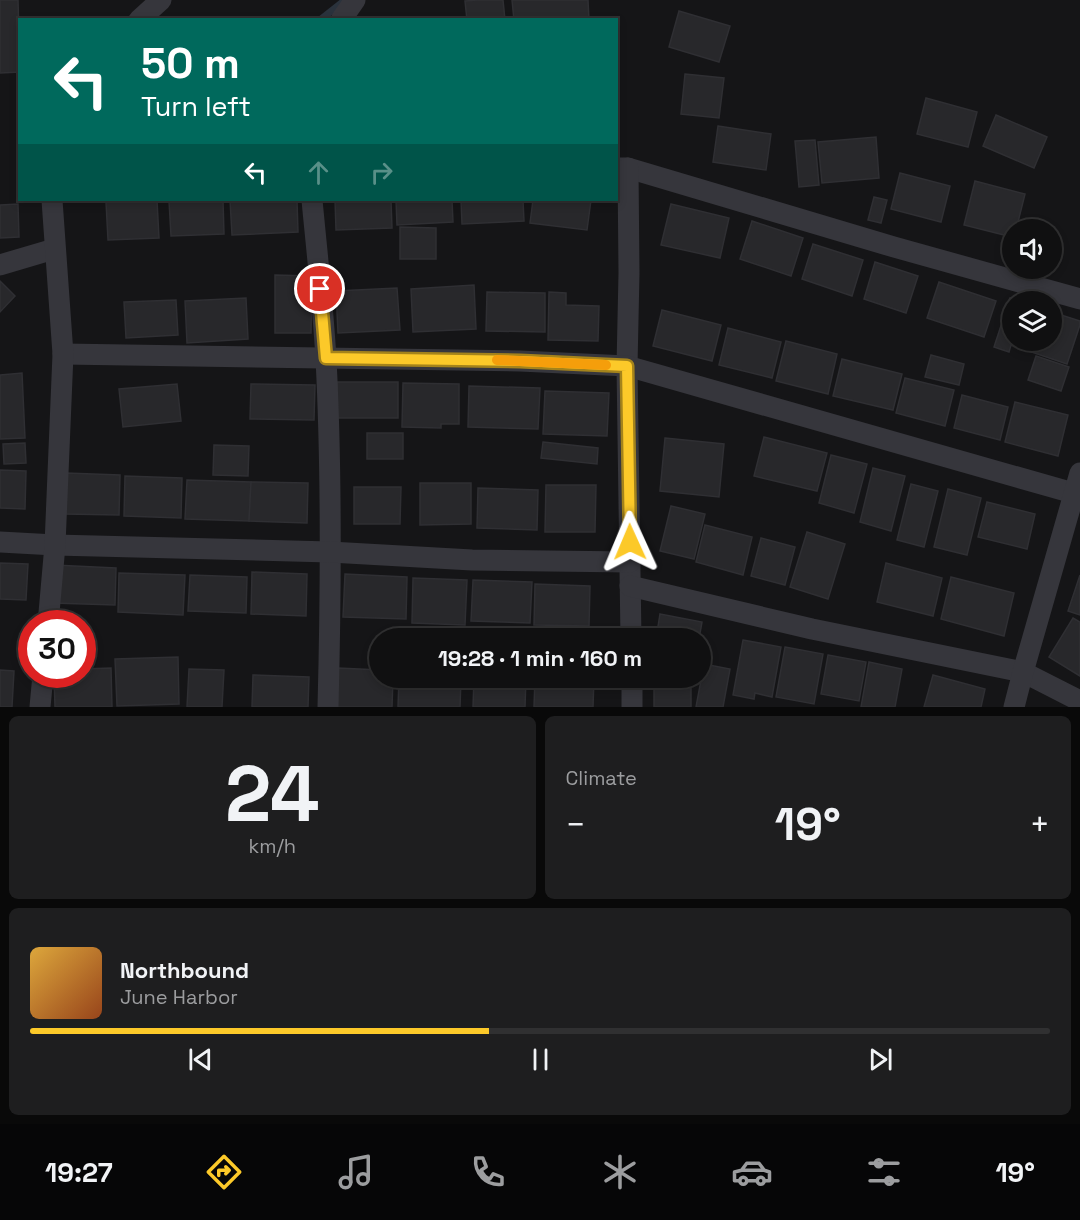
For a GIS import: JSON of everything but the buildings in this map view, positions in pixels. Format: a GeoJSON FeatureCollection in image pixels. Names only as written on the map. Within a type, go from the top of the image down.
{"type":"FeatureCollection","features":[{"type":"Feature","properties":{"kind":"street"},"geometry":{"type":"LineString","coordinates":[[141,18],[161,0]]}},
{"type":"Feature","properties":{"kind":"street"},"geometry":{"type":"LineString","coordinates":[[342,18],[356,0]]}},
{"type":"Feature","properties":{"kind":"street"},"geometry":{"type":"LineString","coordinates":[[631,628],[628,273],[622,168],[1080,299]]}},
{"type":"Feature","properties":{"kind":"street"},"geometry":{"type":"LineString","coordinates":[[49,610],[55,545],[63,354],[52,201]]}},
{"type":"Feature","properties":{"kind":"street"},"geometry":{"type":"LineString","coordinates":[[312,201],[326,358],[330,552],[328,707]]}},
{"type":"Feature","properties":{"kind":"street"},"geometry":{"type":"LineString","coordinates":[[0,265],[54,249]]}},
{"type":"Feature","properties":{"kind":"street"},"geometry":{"type":"LineString","coordinates":[[63,354],[520,361],[627,366],[1077,494]]}},
{"type":"Feature","properties":{"kind":"street"},"geometry":{"type":"LineString","coordinates":[[1014,707],[1077,494],[1080,473]]}},
{"type":"Feature","properties":{"kind":"street"},"geometry":{"type":"LineString","coordinates":[[0,542],[330,552],[472,560],[630,562]]}},
{"type":"Feature","properties":{"kind":"street"},"geometry":{"type":"LineString","coordinates":[[630,586],[812,628],[1023,672],[1080,701]]}},
{"type":"Feature","properties":{"kind":"street"},"geometry":{"type":"LineString","coordinates":[[40,707],[42,688]]}},
{"type":"Feature","properties":{"kind":"street"},"geometry":{"type":"LineString","coordinates":[[632,688],[632,707]]}},
{"type":"Feature","properties":{"kind":"waterway"},"geometry":{"type":"LineString","coordinates":[[323,18],[344,1]]}},
{"type":"Feature","properties":{"kind":"slow traffic"},"geometry":{"type":"LineString","coordinates":[[497,360],[606,365]]}},
{"type":"Feature","properties":{"kind":"route"},"geometry":{"type":"LineString","coordinates":[[320,289],[326,358],[520,361],[627,366],[630,542]]}}]}
